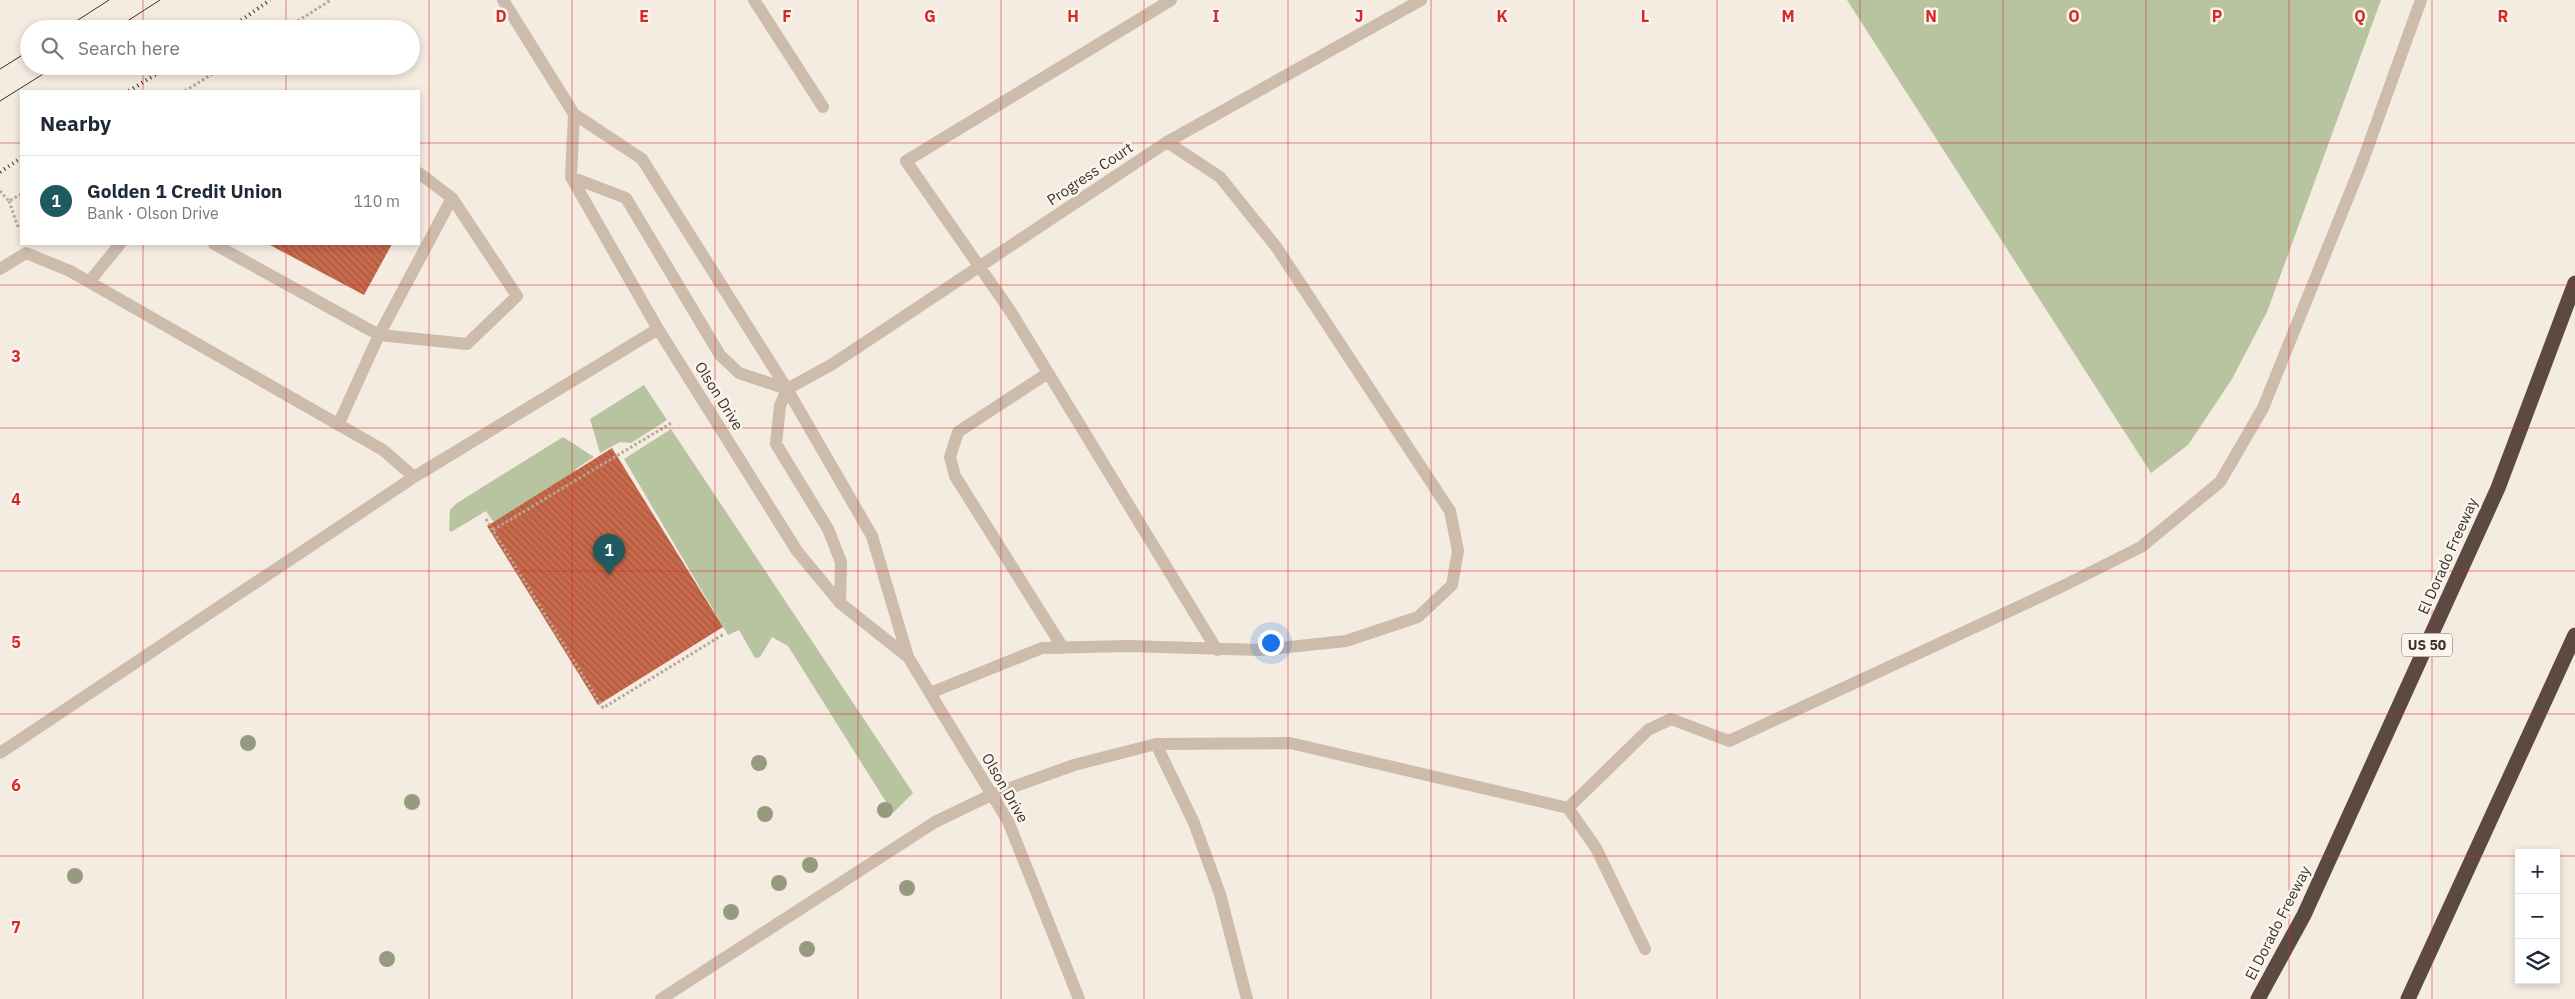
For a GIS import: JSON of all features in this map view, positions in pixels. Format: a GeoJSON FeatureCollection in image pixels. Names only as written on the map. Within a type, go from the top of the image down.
{"type":"FeatureCollection","features":[{"type":"Feature","properties":{"kind":"highway","name":"El Dorado Freeway"},"geometry":{"type":"LineString","coordinates":[[2258,999],[2304,915],[2498,488],[2575,283]]}},
{"type":"Feature","properties":{"kind":"highway"},"geometry":{"type":"LineString","coordinates":[[2408,999],[2575,635]]}},
{"type":"Feature","properties":{"kind":"street"},"geometry":{"type":"LineString","coordinates":[[754,0],[823,107]]}},
{"type":"Feature","properties":{"kind":"street"},"geometry":{"type":"LineString","coordinates":[[1171,0],[906,161],[1011,312],[1217,650]]}},
{"type":"Feature","properties":{"kind":"street","name":"Progress Court"},"geometry":{"type":"LineString","coordinates":[[787,389],[831,365],[980,268],[1167,142],[1420,0]]}},
{"type":"Feature","properties":{"kind":"street"},"geometry":{"type":"LineString","coordinates":[[1568,808],[1648,730],[1671,718],[1728,741],[2061,587],[2141,547],[2220,482],[2263,408],[2362,163],[2421,0]]}},
{"type":"Feature","properties":{"kind":"street","name":"Olson Drive"},"geometry":{"type":"LineString","coordinates":[[507,2],[574,114],[642,158],[787,389],[872,536],[908,657],[1008,821],[1080,999]]}},
{"type":"Feature","properties":{"kind":"street"},"geometry":{"type":"LineString","coordinates":[[574,114],[571,177],[626,198],[720,355],[739,373],[787,389],[780,406],[776,444],[828,529],[841,562],[840,604]]}},
{"type":"Feature","properties":{"kind":"street"},"geometry":{"type":"LineString","coordinates":[[930,693],[1042,648],[1128,646],[1260,650],[1346,641],[1418,617],[1452,585],[1458,551],[1450,511],[1277,248],[1220,177],[1167,142]]}},
{"type":"Feature","properties":{"kind":"street"},"geometry":{"type":"LineString","coordinates":[[216,245],[379,335],[467,344],[518,296],[452,198],[420,174]]}},
{"type":"Feature","properties":{"kind":"street","name":"Olson Drive"},"geometry":{"type":"LineString","coordinates":[[571,177],[658,329],[797,551],[840,604],[908,657]]}},
{"type":"Feature","properties":{"kind":"street"},"geometry":{"type":"LineString","coordinates":[[338,424],[379,335],[452,198]]}},
{"type":"Feature","properties":{"kind":"street"},"geometry":{"type":"LineString","coordinates":[[89,282],[119,245]]}},
{"type":"Feature","properties":{"kind":"street"},"geometry":{"type":"LineString","coordinates":[[0,270],[26,253],[70,271],[382,450],[414,477]]}},
{"type":"Feature","properties":{"kind":"street"},"geometry":{"type":"LineString","coordinates":[[0,753],[414,477],[658,329]]}},
{"type":"Feature","properties":{"kind":"street"},"geometry":{"type":"LineString","coordinates":[[1048,373],[958,432],[950,457],[955,476],[1063,648]]}},
{"type":"Feature","properties":{"kind":"street"},"geometry":{"type":"LineString","coordinates":[[661,999],[935,822],[991,795],[1074,765],[1156,744],[1290,743],[1568,808],[1596,848],[1645,950]]}},
{"type":"Feature","properties":{"kind":"street"},"geometry":{"type":"LineString","coordinates":[[1156,744],[1194,823],[1220,894],[1247,999]]}},
{"type":"Feature","properties":{"kind":"path"},"geometry":{"type":"LineString","coordinates":[[299,20],[331,0]]}},
{"type":"Feature","properties":{"kind":"path"},"geometry":{"type":"LineString","coordinates":[[186,90],[210,75]]}},
{"type":"Feature","properties":{"kind":"path"},"geometry":{"type":"LineString","coordinates":[[0,191],[9,201],[18,229]]}},
{"type":"Feature","properties":{"kind":"path"},"geometry":{"type":"LineString","coordinates":[[9,201],[20,195]]}},
{"type":"Feature","properties":{"kind":"path"},"geometry":{"type":"LineString","coordinates":[[493,530],[673,422]]}},
{"type":"Feature","properties":{"kind":"path"},"geometry":{"type":"LineString","coordinates":[[486,518],[603,708],[724,634]]}},
{"type":"Feature","properties":{"kind":"green space"},"geometry":{"type":"Polygon","coordinates":[[[1847,0],[2381,0],[2267,312],[2232,379],[2188,445],[2151,473],[1847,0]]]}},
{"type":"Feature","properties":{"kind":"green space"},"geometry":{"type":"Polygon","coordinates":[[[644,385],[667,420],[631,443],[620,442],[600,453],[590,419],[644,385]]]}},
{"type":"Feature","properties":{"kind":"green space"},"geometry":{"type":"Polygon","coordinates":[[[671,429],[913,793],[893,813],[788,646],[772,637],[760,657],[755,658],[739,630],[728,635],[624,459],[671,429]]]}},
{"type":"Feature","properties":{"kind":"green space"},"geometry":{"type":"Polygon","coordinates":[[[563,437],[594,457],[576,469],[574,474],[497,523],[492,520],[486,511],[451,532],[449,530],[450,510],[457,503],[563,437]]]}},
{"type":"Feature","properties":{"kind":"building"},"geometry":{"type":"Polygon","coordinates":[[[270,245],[391,245],[364,295],[270,245]]]}},
{"type":"Feature","properties":{"kind":"building"},"geometry":{"type":"Polygon","coordinates":[[[612,448],[723,627],[598,705],[487,526],[612,448]]]}},
{"type":"Feature","properties":{"kind":"tram line"},"geometry":{"type":"LineString","coordinates":[[78,20],[109,0]]}},
{"type":"Feature","properties":{"kind":"tram line"},"geometry":{"type":"LineString","coordinates":[[129,20],[160,0]]}},
{"type":"Feature","properties":{"kind":"tram line"},"geometry":{"type":"LineString","coordinates":[[0,69],[20,57]]}},
{"type":"Feature","properties":{"kind":"tram line"},"geometry":{"type":"LineString","coordinates":[[0,101],[42,75]]}},
{"type":"Feature","properties":{"kind":"railway"},"geometry":{"type":"LineString","coordinates":[[242,20],[270,0]]}},
{"type":"Feature","properties":{"kind":"railway"},"geometry":{"type":"LineString","coordinates":[[131,90],[155,75]]}},
{"type":"Feature","properties":{"kind":"railway"},"geometry":{"type":"LineString","coordinates":[[0,172],[20,159]]}},
{"type":"Feature","properties":{"kind":"place","name":"Golden 1 Credit Union"},"geometry":{"type":"Point","coordinates":[609,575]}}]}
